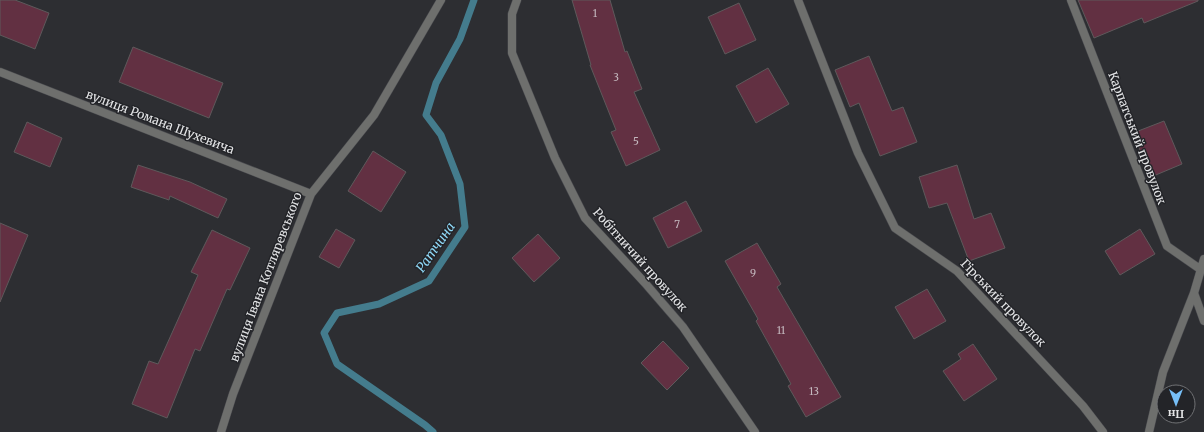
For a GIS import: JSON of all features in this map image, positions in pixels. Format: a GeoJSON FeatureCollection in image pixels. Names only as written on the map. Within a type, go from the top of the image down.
{"type":"FeatureCollection","features":[{"type":"Feature","properties":{"kind":"street","name":"вулиця Івана Котляревського"},"geometry":{"type":"LineString","coordinates":[[221,432],[233,394],[311,194],[374,114],[441,0]]}},
{"type":"Feature","properties":{"kind":"street","name":"Робітничий провулок"},"geometry":{"type":"LineString","coordinates":[[517,0],[512,14],[512,53],[555,158],[585,218],[683,327],[755,432]]}},
{"type":"Feature","properties":{"kind":"street","name":"Гірський провулок"},"geometry":{"type":"LineString","coordinates":[[798,0],[858,153],[895,228],[958,271],[1083,406],[1103,432]]}},
{"type":"Feature","properties":{"kind":"street","name":"Карпатський провулок"},"geometry":{"type":"LineString","coordinates":[[1071,0],[1167,246],[1200,269]]}},
{"type":"Feature","properties":{"kind":"street","name":"вулиця Романа Шухевича"},"geometry":{"type":"LineString","coordinates":[[0,72],[311,194]]}},
{"type":"Feature","properties":{"kind":"street"},"geometry":{"type":"LineString","coordinates":[[1149,432],[1163,372],[1194,293],[1204,259]]}},
{"type":"Feature","properties":{"kind":"street"},"geometry":{"type":"LineString","coordinates":[[1194,293],[1204,321]]}},
{"type":"Feature","properties":{"kind":"building"},"geometry":{"type":"Polygon","coordinates":[[[0,0],[15,0],[49,13],[35,49],[0,35],[0,0]]]}},
{"type":"Feature","properties":{"kind":"building"},"geometry":{"type":"Polygon","coordinates":[[[572,0],[610,0],[625,52],[627,51],[642,89],[634,92],[660,150],[626,166],[611,132],[616,130],[590,65],[572,0]]]}},
{"type":"Feature","properties":{"kind":"building"},"geometry":{"type":"Polygon","coordinates":[[[1078,0],[1198,1],[1144,23],[1142,18],[1094,38],[1078,0]]]}},
{"type":"Feature","properties":{"kind":"building"},"geometry":{"type":"Polygon","coordinates":[[[739,3],[756,40],[725,54],[708,17],[739,3]]]}},
{"type":"Feature","properties":{"kind":"building"},"geometry":{"type":"Polygon","coordinates":[[[133,47],[223,83],[209,118],[119,82],[133,47]]]}},
{"type":"Feature","properties":{"kind":"building"},"geometry":{"type":"Polygon","coordinates":[[[869,56],[892,111],[903,107],[917,142],[880,156],[859,103],[850,107],[835,70],[869,56]]]}},
{"type":"Feature","properties":{"kind":"building"},"geometry":{"type":"Polygon","coordinates":[[[768,68],[789,104],[756,123],[736,86],[768,68]]]}},
{"type":"Feature","properties":{"kind":"building"},"geometry":{"type":"Polygon","coordinates":[[[1164,121],[1182,164],[1151,177],[1133,133],[1164,121]]]}},
{"type":"Feature","properties":{"kind":"building"},"geometry":{"type":"Polygon","coordinates":[[[27,122],[62,138],[50,167],[14,152],[27,122]]]}},
{"type":"Feature","properties":{"kind":"building"},"geometry":{"type":"Polygon","coordinates":[[[373,151],[406,172],[381,212],[348,191],[373,151]]]}},
{"type":"Feature","properties":{"kind":"building"},"geometry":{"type":"Polygon","coordinates":[[[138,165],[190,182],[227,199],[218,218],[170,196],[169,200],[131,187],[138,165]]]}},
{"type":"Feature","properties":{"kind":"building"},"geometry":{"type":"Polygon","coordinates":[[[957,165],[974,219],[991,213],[1005,248],[969,261],[947,203],[929,208],[919,177],[957,165]]]}},
{"type":"Feature","properties":{"kind":"building"},"geometry":{"type":"Polygon","coordinates":[[[686,201],[702,231],[668,248],[653,218],[686,201]]]}},
{"type":"Feature","properties":{"kind":"building"},"geometry":{"type":"Polygon","coordinates":[[[0,223],[28,235],[0,302],[0,223]]]}},
{"type":"Feature","properties":{"kind":"building"},"geometry":{"type":"Polygon","coordinates":[[[336,229],[355,240],[339,268],[319,257],[336,229]]]}},
{"type":"Feature","properties":{"kind":"building"},"geometry":{"type":"Polygon","coordinates":[[[1140,229],[1155,254],[1120,275],[1105,251],[1140,229]]]}},
{"type":"Feature","properties":{"kind":"building"},"geometry":{"type":"Polygon","coordinates":[[[212,230],[250,248],[230,290],[227,289],[200,351],[195,349],[167,418],[132,404],[149,361],[158,364],[198,275],[191,272],[212,230]]]}},
{"type":"Feature","properties":{"kind":"building"},"geometry":{"type":"Polygon","coordinates":[[[538,234],[560,258],[534,282],[512,258],[538,234]]]}},
{"type":"Feature","properties":{"kind":"building"},"geometry":{"type":"Polygon","coordinates":[[[757,243],[781,284],[777,287],[841,397],[806,417],[788,386],[791,384],[756,321],[758,319],[725,261],[757,243]]]}},
{"type":"Feature","properties":{"kind":"building"},"geometry":{"type":"Polygon","coordinates":[[[927,289],[946,321],[914,339],[895,307],[927,289]]]}},
{"type":"Feature","properties":{"kind":"building"},"geometry":{"type":"Polygon","coordinates":[[[663,341],[689,368],[667,390],[641,363],[663,341]]]}},
{"type":"Feature","properties":{"kind":"building"},"geometry":{"type":"Polygon","coordinates":[[[973,344],[997,379],[964,401],[943,371],[961,359],[958,354],[973,344]]]}},
{"type":"Feature","properties":{"kind":"waterway","name":"Ратчина"},"geometry":{"type":"LineString","coordinates":[[433,432],[337,364],[324,333],[337,313],[379,304],[429,281],[465,227],[460,184],[441,135],[426,115],[436,83],[460,39],[474,0]]}}]}
